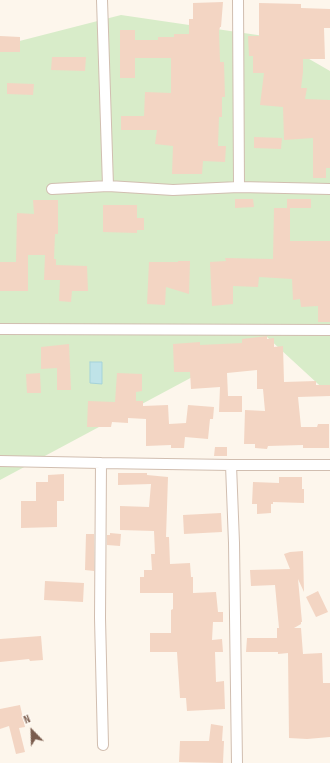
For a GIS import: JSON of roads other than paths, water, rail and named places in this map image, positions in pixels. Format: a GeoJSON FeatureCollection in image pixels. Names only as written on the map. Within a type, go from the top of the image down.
{"type":"FeatureCollection","features":[{"type":"Feature","properties":{"kind":"street"},"geometry":{"type":"LineString","coordinates":[[102,0],[108,186]]}},
{"type":"Feature","properties":{"kind":"street"},"geometry":{"type":"LineString","coordinates":[[238,0],[239,187]]}},
{"type":"Feature","properties":{"kind":"street"},"geometry":{"type":"LineString","coordinates":[[52,189],[108,186],[173,190],[239,187],[330,189]]}},
{"type":"Feature","properties":{"kind":"street"},"geometry":{"type":"LineString","coordinates":[[0,329],[330,330]]}},
{"type":"Feature","properties":{"kind":"street"},"geometry":{"type":"LineString","coordinates":[[0,461],[330,465]]}},
{"type":"Feature","properties":{"kind":"street"},"geometry":{"type":"LineString","coordinates":[[101,463],[100,618],[103,745]]}},
{"type":"Feature","properties":{"kind":"street"},"geometry":{"type":"LineString","coordinates":[[231,465],[234,543],[237,763]]}},
{"type":"Feature","properties":{"kind":"water"},"geometry":{"type":"Polygon","coordinates":[[[90,362],[102,362],[102,384],[90,383],[90,362]]]}}]}
